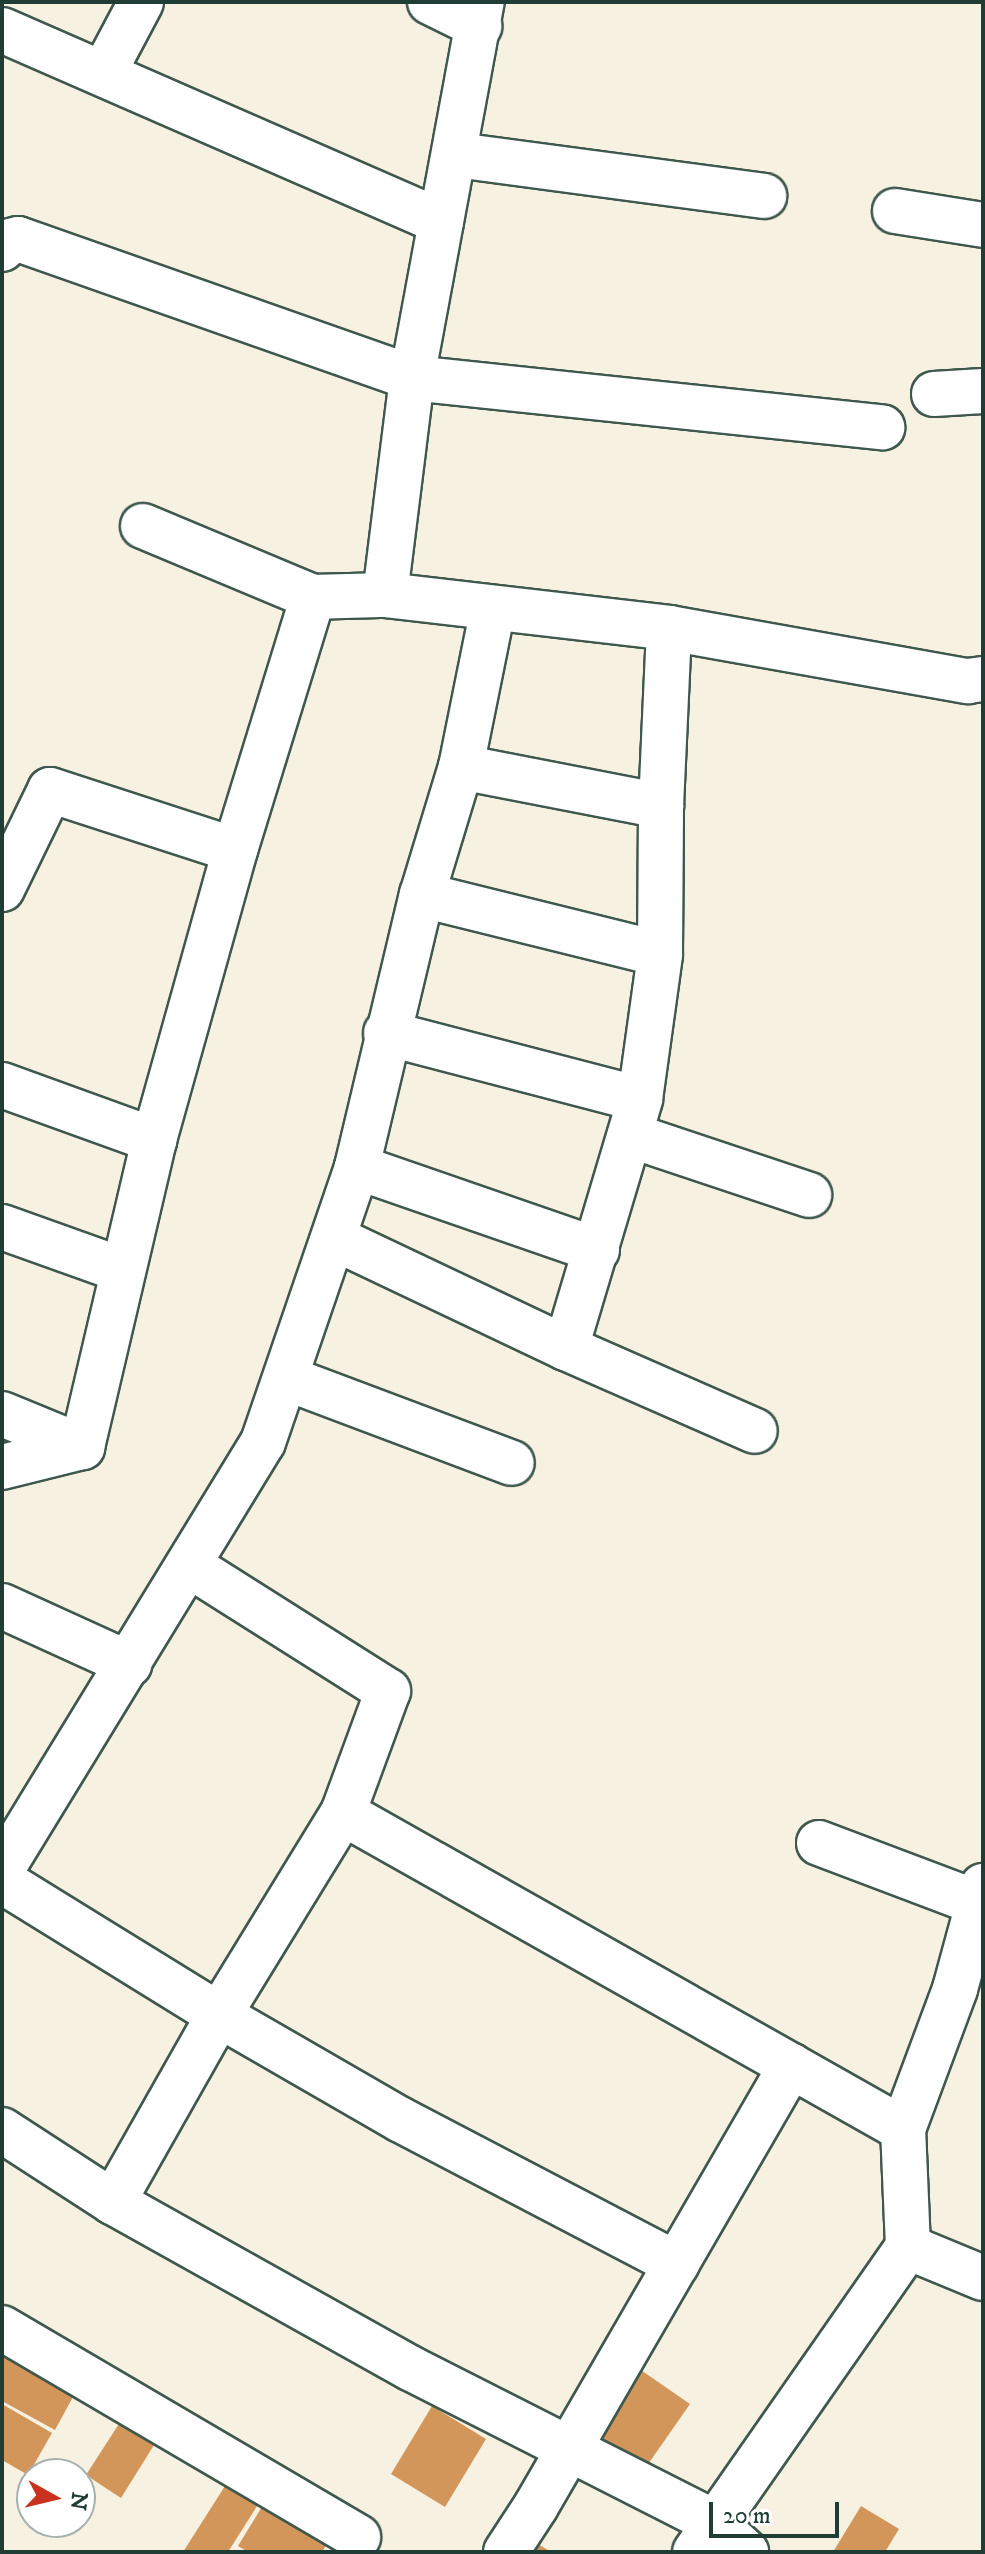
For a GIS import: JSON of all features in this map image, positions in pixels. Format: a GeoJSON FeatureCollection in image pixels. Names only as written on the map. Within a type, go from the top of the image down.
{"type":"FeatureCollection","features":[{"type":"Feature","properties":{"kind":"street"},"geometry":{"type":"LineString","coordinates":[[104,72],[141,2]]}},
{"type":"Feature","properties":{"kind":"street"},"geometry":{"type":"LineString","coordinates":[[385,595],[412,378],[441,222],[457,155],[481,14],[430,2]]}},
{"type":"Feature","properties":{"kind":"street"},"geometry":{"type":"LineString","coordinates":[[2,30],[441,222]]}},
{"type":"Feature","properties":{"kind":"street"},"geometry":{"type":"LineString","coordinates":[[457,155],[764,196]]}},
{"type":"Feature","properties":{"kind":"street"},"geometry":{"type":"LineString","coordinates":[[895,211],[983,225]]}},
{"type":"Feature","properties":{"kind":"street"},"geometry":{"type":"LineString","coordinates":[[2,249],[10,241],[18,239],[412,378],[882,427]]}},
{"type":"Feature","properties":{"kind":"street"},"geometry":{"type":"LineString","coordinates":[[934,394],[983,391]]}},
{"type":"Feature","properties":{"kind":"street"},"geometry":{"type":"LineString","coordinates":[[143,526],[313,597],[385,595],[669,628],[968,681],[983,679]]}},
{"type":"Feature","properties":{"kind":"street"},"geometry":{"type":"LineString","coordinates":[[82,1447],[154,1140],[235,850],[313,597]]}},
{"type":"Feature","properties":{"kind":"street"},"geometry":{"type":"LineString","coordinates":[[493,609],[461,767],[422,895],[386,1033],[357,1167],[263,1442],[129,1664],[6,1858],[219,2015],[401,2120],[677,2264]]}},
{"type":"Feature","properties":{"kind":"street"},"geometry":{"type":"LineString","coordinates":[[566,1348],[635,1117],[660,954],[661,806],[669,628]]}},
{"type":"Feature","properties":{"kind":"street"},"geometry":{"type":"LineString","coordinates":[[461,767],[661,806]]}},
{"type":"Feature","properties":{"kind":"street"},"geometry":{"type":"LineString","coordinates":[[2,889],[50,790],[235,850]]}},
{"type":"Feature","properties":{"kind":"street"},"geometry":{"type":"LineString","coordinates":[[422,895],[660,954]]}},
{"type":"Feature","properties":{"kind":"street"},"geometry":{"type":"LineString","coordinates":[[386,1033],[635,1117],[809,1195]]}},
{"type":"Feature","properties":{"kind":"street"},"geometry":{"type":"LineString","coordinates":[[2,1085],[154,1140]]}},
{"type":"Feature","properties":{"kind":"street"},"geometry":{"type":"LineString","coordinates":[[357,1167],[597,1250]]}},
{"type":"Feature","properties":{"kind":"street"},"geometry":{"type":"LineString","coordinates":[[2,1227],[122,1270]]}},
{"type":"Feature","properties":{"kind":"street"},"geometry":{"type":"LineString","coordinates":[[334,1238],[566,1348],[755,1431]]}},
{"type":"Feature","properties":{"kind":"street"},"geometry":{"type":"LineString","coordinates":[[286,1378],[512,1463]]}},
{"type":"Feature","properties":{"kind":"street"},"geometry":{"type":"LineString","coordinates":[[2,1414],[82,1447]]}},
{"type":"Feature","properties":{"kind":"street"},"geometry":{"type":"LineString","coordinates":[[2,1467],[82,1447]]}},
{"type":"Feature","properties":{"kind":"street"},"geometry":{"type":"LineString","coordinates":[[113,2202],[219,2015],[343,1813],[388,1691],[189,1565]]}},
{"type":"Feature","properties":{"kind":"street"},"geometry":{"type":"LineString","coordinates":[[2,1606],[129,1664]]}},
{"type":"Feature","properties":{"kind":"street"},"geometry":{"type":"LineString","coordinates":[[343,1813],[903,2129]]}},
{"type":"Feature","properties":{"kind":"street"},"geometry":{"type":"LineString","coordinates":[[704,2537],[908,2247],[903,2129],[969,1996],[980,1895],[819,1843]]}},
{"type":"Feature","properties":{"kind":"street"},"geometry":{"type":"LineString","coordinates":[[506,2552],[791,2066]]}},
{"type":"Feature","properties":{"kind":"street"},"geometry":{"type":"LineString","coordinates":[[2,2130],[113,2202],[410,2368],[569,2449],[704,2537],[746,2552]]}},
{"type":"Feature","properties":{"kind":"street"},"geometry":{"type":"LineString","coordinates":[[908,2247],[983,2278]]}},
{"type":"Feature","properties":{"kind":"street"},"geometry":{"type":"LineString","coordinates":[[2,2328],[358,2537]]}},
{"type":"Feature","properties":{"kind":"building"},"geometry":{"type":"Polygon","coordinates":[[[2,2340],[80,2384],[55,2430],[2,2401],[2,2340]]]}},
{"type":"Feature","properties":{"kind":"building"},"geometry":{"type":"Polygon","coordinates":[[[635,2366],[690,2404],[644,2470],[589,2431],[635,2366]]]}},
{"type":"Feature","properties":{"kind":"building"},"geometry":{"type":"Polygon","coordinates":[[[2,2404],[52,2433],[38,2458],[16,2458],[16,2468],[2,2460],[2,2404]]]}},
{"type":"Feature","properties":{"kind":"building"},"geometry":{"type":"Polygon","coordinates":[[[432,2406],[486,2439],[445,2507],[391,2474],[432,2406]]]}},
{"type":"Feature","properties":{"kind":"building"},"geometry":{"type":"Polygon","coordinates":[[[124,2416],[159,2437],[121,2498],[96,2482],[96,2459],[124,2416]]]}},
{"type":"Feature","properties":{"kind":"building"},"geometry":{"type":"Polygon","coordinates":[[[232,2475],[264,2495],[228,2552],[183,2552],[232,2475]]]}},
{"type":"Feature","properties":{"kind":"building"},"geometry":{"type":"Polygon","coordinates":[[[268,2497],[332,2536],[322,2552],[248,2552],[238,2546],[268,2497]]]}},
{"type":"Feature","properties":{"kind":"building"},"geometry":{"type":"Polygon","coordinates":[[[861,2506],[899,2529],[885,2552],[833,2552],[861,2506]]]}},
{"type":"Feature","properties":{"kind":"building"},"geometry":{"type":"Polygon","coordinates":[[[522,2534],[551,2552],[512,2552],[522,2534]]]}}]}
